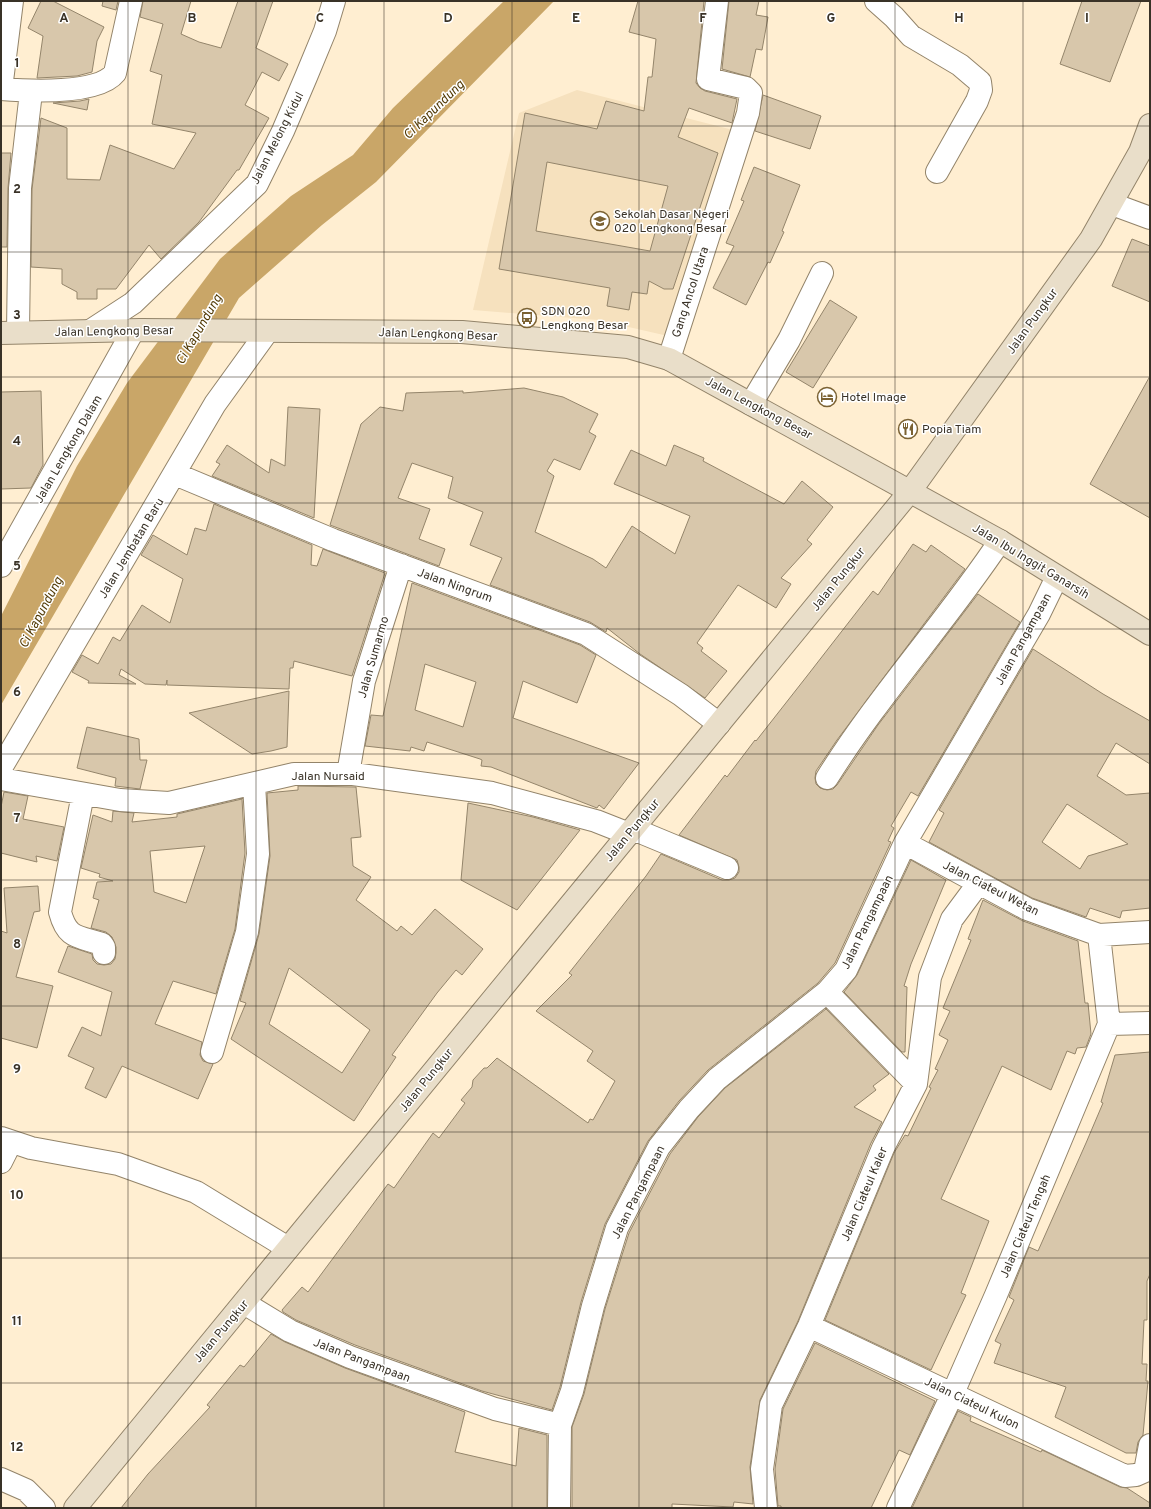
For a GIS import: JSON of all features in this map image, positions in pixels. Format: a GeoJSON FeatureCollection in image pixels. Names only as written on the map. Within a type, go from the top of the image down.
{"type":"FeatureCollection","features":[{"type":"Feature","properties":{"kind":"main road","name":"Jalan Pungkur"},"geometry":{"type":"LineString","coordinates":[[75,1508],[911,490],[1091,239],[1140,152],[1150,125]]}},
{"type":"Feature","properties":{"kind":"main road","name":"Jalan Lengkong Besar"},"geometry":{"type":"LineString","coordinates":[[9,333],[136,330],[258,332],[462,332],[628,347],[669,359],[911,490]]}},
{"type":"Feature","properties":{"kind":"main road","name":"Jalan Ibu Inggit Ganarsih"},"geometry":{"type":"LineString","coordinates":[[911,490],[1000,541],[1150,634]]}},
{"type":"Feature","properties":{"kind":"street"},"geometry":{"type":"LineString","coordinates":[[12,1],[1,90],[31,92],[93,87],[110,79],[115,73],[131,1]]}},
{"type":"Feature","properties":{"kind":"street","name":"Jalan Melong Kidul"},"geometry":{"type":"LineString","coordinates":[[90,331],[133,303],[256,184],[283,131],[325,31],[334,1]]}},
{"type":"Feature","properties":{"kind":"street","name":"Gang Ancol Utara"},"geometry":{"type":"LineString","coordinates":[[669,359],[748,113],[751,93],[746,88],[708,79],[717,1]]}},
{"type":"Feature","properties":{"kind":"street"},"geometry":{"type":"LineString","coordinates":[[876,1],[894,16],[911,36],[960,65],[980,82],[981,90],[976,101],[937,172]]}},
{"type":"Feature","properties":{"kind":"street"},"geometry":{"type":"LineString","coordinates":[[9,333],[20,188],[31,92]]}},
{"type":"Feature","properties":{"kind":"street"},"geometry":{"type":"LineString","coordinates":[[1112,204],[1150,218]]}},
{"type":"Feature","properties":{"kind":"street"},"geometry":{"type":"LineString","coordinates":[[751,404],[789,340],[822,273]]}},
{"type":"Feature","properties":{"kind":"street","name":"Jalan Lengkong Dalam"},"geometry":{"type":"LineString","coordinates":[[1,566],[136,330]]}},
{"type":"Feature","properties":{"kind":"street","name":"Jalan Jembatan Baru"},"geometry":{"type":"LineString","coordinates":[[1,768],[258,332]]}},
{"type":"Feature","properties":{"kind":"street","name":"Jalan Ningrum"},"geometry":{"type":"LineString","coordinates":[[175,474],[333,540],[586,634],[681,695],[719,724]]}},
{"type":"Feature","properties":{"kind":"street"},"geometry":{"type":"LineString","coordinates":[[827,778],[856,735],[973,583],[1000,541]]}},
{"type":"Feature","properties":{"kind":"street","name":"Jalan Sumarmo"},"geometry":{"type":"LineString","coordinates":[[348,774],[364,681],[401,565]]}},
{"type":"Feature","properties":{"kind":"street","name":"Jalan Pangampaan"},"geometry":{"type":"LineString","coordinates":[[244,1304],[290,1331],[350,1357],[495,1409],[560,1425],[572,1391],[592,1306],[617,1228],[658,1147],[689,1109],[717,1079],[827,992],[846,970],[905,843],[1039,614],[1057,576]]}},
{"type":"Feature","properties":{"kind":"street","name":"Jalan Nursaid"},"geometry":{"type":"LineString","coordinates":[[1,779],[120,800],[169,803],[294,774],[348,774],[492,793],[631,832],[727,868]]}},
{"type":"Feature","properties":{"kind":"street"},"geometry":{"type":"LineString","coordinates":[[212,1052],[247,932],[258,854],[254,784]]}},
{"type":"Feature","properties":{"kind":"street"},"geometry":{"type":"LineString","coordinates":[[83,794],[60,912],[68,932],[102,944],[104,947],[104,953]]}},
{"type":"Feature","properties":{"kind":"street","name":"Jalan Ciateul Wetan"},"geometry":{"type":"LineString","coordinates":[[905,843],[978,884],[1027,909],[1099,935],[1150,932]]}},
{"type":"Feature","properties":{"kind":"street","name":"Jalan Ciateul Kaler"},"geometry":{"type":"LineString","coordinates":[[766,1508],[762,1469],[771,1404],[809,1326],[883,1148],[916,1084],[930,977],[952,919],[978,884]]}},
{"type":"Feature","properties":{"kind":"street","name":"Jalan Ciateul Tengah"},"geometry":{"type":"LineString","coordinates":[[898,1508],[999,1288],[1109,1024],[1099,935]]}},
{"type":"Feature","properties":{"kind":"street"},"geometry":{"type":"LineString","coordinates":[[827,992],[916,1084]]}},
{"type":"Feature","properties":{"kind":"street"},"geometry":{"type":"LineString","coordinates":[[1109,1024],[1150,1023]]}},
{"type":"Feature","properties":{"kind":"street"},"geometry":{"type":"LineString","coordinates":[[1,1162],[6,1140],[31,1148],[118,1164],[196,1192],[288,1248]]}},
{"type":"Feature","properties":{"kind":"street","name":"Jalan Ciateul Kulon"},"geometry":{"type":"LineString","coordinates":[[809,1326],[1125,1476],[1136,1475],[1145,1471],[1150,1445]]}},
{"type":"Feature","properties":{"kind":"street"},"geometry":{"type":"LineString","coordinates":[[559,1508],[560,1425]]}},
{"type":"Feature","properties":{"kind":"street"},"geometry":{"type":"LineString","coordinates":[[1,1479],[26,1490],[44,1508]]}},
{"type":"Feature","properties":{"kind":"shaded area","name":"Sekolah Dasar Negeri 020 Lengkong Besar"},"geometry":{"type":"Polygon","coordinates":[[[577,90],[737,131],[668,336],[598,320],[473,310],[519,113],[577,90]]]}},
{"type":"Feature","properties":{"kind":"water","name":"Ci Kapundung"},"geometry":{"type":"Polygon","coordinates":[[[504,1],[554,1],[376,182],[322,225],[239,298],[1,705],[1,616],[77,466],[127,383],[220,259],[291,196],[353,155],[393,108],[504,1]]]}},
{"type":"Feature","properties":{"kind":"building"},"geometry":{"type":"Polygon","coordinates":[[[41,1],[53,1],[104,27],[97,41],[92,72],[77,76],[37,78],[43,36],[28,28],[41,1]]]}},
{"type":"Feature","properties":{"kind":"building"},"geometry":{"type":"Polygon","coordinates":[[[103,1],[118,1],[116,10],[102,6],[103,1]]]}},
{"type":"Feature","properties":{"kind":"building"},"geometry":{"type":"Polygon","coordinates":[[[143,1],[191,1],[181,34],[199,42],[221,48],[238,1],[273,1],[256,48],[288,64],[279,81],[262,72],[245,105],[269,118],[239,170],[237,170],[199,222],[161,259],[149,245],[116,289],[97,289],[97,299],[77,299],[77,292],[62,284],[62,269],[31,267],[32,189],[41,118],[67,128],[67,179],[100,180],[110,145],[174,169],[196,133],[152,124],[162,75],[150,71],[163,24],[140,17],[143,1]]]}},
{"type":"Feature","properties":{"kind":"building"},"geometry":{"type":"Polygon","coordinates":[[[638,1],[704,1],[696,83],[705,91],[737,99],[732,123],[689,108],[678,137],[718,153],[673,289],[664,289],[649,281],[647,294],[632,292],[629,310],[607,306],[610,288],[499,269],[525,113],[597,129],[606,101],[644,111],[648,77],[652,77],[656,39],[629,32],[638,1]],[[547,162],[536,231],[650,251],[668,186],[547,162]]]}},
{"type":"Feature","properties":{"kind":"building"},"geometry":{"type":"Polygon","coordinates":[[[729,1],[759,1],[756,15],[768,17],[762,50],[756,49],[750,77],[722,69],[729,1]]]}},
{"type":"Feature","properties":{"kind":"building"},"geometry":{"type":"Polygon","coordinates":[[[1082,1],[1141,1],[1110,82],[1060,64],[1082,1]]]}},
{"type":"Feature","properties":{"kind":"building"},"geometry":{"type":"Polygon","coordinates":[[[763,95],[821,116],[810,149],[755,131],[763,95]]]}},
{"type":"Feature","properties":{"kind":"building"},"geometry":{"type":"Polygon","coordinates":[[[89,99],[87,110],[53,103],[80,101],[89,99]]]}},
{"type":"Feature","properties":{"kind":"building"},"geometry":{"type":"Polygon","coordinates":[[[1,153],[11,153],[8,188],[7,247],[1,247],[1,153]]]}},
{"type":"Feature","properties":{"kind":"building"},"geometry":{"type":"Polygon","coordinates":[[[754,167],[800,185],[782,231],[784,232],[770,263],[768,262],[746,305],[713,288],[734,246],[726,243],[744,201],[741,200],[754,167]]]}},
{"type":"Feature","properties":{"kind":"building"},"geometry":{"type":"Polygon","coordinates":[[[1132,239],[1150,246],[1150,302],[1112,286],[1132,239]]]}},
{"type":"Feature","properties":{"kind":"building"},"geometry":{"type":"Polygon","coordinates":[[[830,300],[857,317],[813,388],[786,372],[830,300]]]}},
{"type":"Feature","properties":{"kind":"building"},"geometry":{"type":"Polygon","coordinates":[[[1150,376],[1150,518],[1090,484],[1150,376]]]}},
{"type":"Feature","properties":{"kind":"building"},"geometry":{"type":"Polygon","coordinates":[[[524,388],[563,397],[598,414],[589,432],[596,436],[580,470],[554,459],[547,471],[554,476],[535,532],[593,559],[606,568],[632,526],[675,554],[690,516],[614,484],[631,450],[666,466],[674,445],[704,458],[703,461],[784,504],[802,481],[833,507],[807,540],[812,544],[781,578],[791,584],[776,608],[738,585],[697,643],[703,648],[701,651],[727,671],[705,698],[640,654],[607,628],[606,632],[590,622],[490,585],[502,558],[470,545],[483,512],[448,498],[453,477],[412,463],[398,498],[430,509],[419,539],[445,549],[439,566],[330,525],[361,424],[380,407],[403,411],[406,393],[463,391],[463,393],[524,388]]]}},
{"type":"Feature","properties":{"kind":"building"},"geometry":{"type":"Polygon","coordinates":[[[41,391],[43,465],[31,488],[1,489],[1,392],[41,391]]]}},
{"type":"Feature","properties":{"kind":"building"},"geometry":{"type":"Polygon","coordinates":[[[288,407],[320,409],[314,518],[212,476],[220,464],[216,462],[227,445],[269,473],[271,459],[285,466],[288,407]]]}},
{"type":"Feature","properties":{"kind":"building"},"geometry":{"type":"Polygon","coordinates":[[[214,504],[312,545],[311,565],[317,566],[323,549],[385,573],[352,676],[294,661],[293,668],[290,668],[289,689],[167,685],[167,680],[166,685],[145,684],[121,669],[119,675],[136,684],[88,683],[89,681],[72,672],[82,655],[98,664],[113,637],[120,641],[142,605],[170,623],[183,579],[141,555],[153,535],[187,555],[195,528],[206,531],[214,504]]]}},
{"type":"Feature","properties":{"kind":"building"},"geometry":{"type":"Polygon","coordinates":[[[913,544],[926,552],[931,545],[965,569],[837,740],[816,771],[816,784],[820,788],[827,790],[833,789],[837,785],[878,725],[978,594],[1020,622],[918,796],[911,792],[891,826],[894,828],[888,841],[891,842],[835,963],[818,983],[708,1070],[679,1101],[648,1141],[605,1224],[581,1302],[560,1387],[552,1410],[482,1391],[355,1345],[296,1320],[283,1312],[282,1310],[302,1287],[308,1292],[388,1184],[394,1188],[433,1133],[439,1138],[465,1103],[461,1100],[472,1087],[473,1080],[484,1068],[487,1068],[497,1058],[588,1123],[590,1119],[593,1120],[615,1081],[587,1061],[593,1051],[536,1011],[572,975],[569,973],[646,876],[661,854],[722,880],[735,878],[739,872],[737,860],[679,835],[725,775],[727,777],[755,740],[756,741],[873,591],[878,595],[913,544]]]}},
{"type":"Feature","properties":{"kind":"building"},"geometry":{"type":"Polygon","coordinates":[[[412,583],[580,645],[596,655],[577,703],[523,681],[513,718],[639,763],[604,809],[599,805],[597,808],[491,767],[481,766],[482,760],[480,759],[427,742],[424,751],[411,747],[410,751],[365,746],[371,715],[383,716],[412,583]],[[425,664],[415,710],[463,727],[476,682],[425,664]]]}},
{"type":"Feature","properties":{"kind":"building"},"geometry":{"type":"Polygon","coordinates":[[[1033,649],[1103,694],[1150,721],[1150,764],[1116,743],[1097,776],[1126,795],[1150,793],[1150,908],[1122,911],[1120,918],[1090,908],[1086,917],[1032,898],[929,842],[944,813],[939,810],[1033,649]],[[1067,804],[1042,842],[1080,869],[1088,856],[1128,844],[1067,804]]]}},
{"type":"Feature","properties":{"kind":"building"},"geometry":{"type":"Polygon","coordinates":[[[289,691],[287,747],[271,751],[252,754],[189,713],[289,691]]]}},
{"type":"Feature","properties":{"kind":"building"},"geometry":{"type":"Polygon","coordinates":[[[87,727],[139,739],[140,760],[147,760],[140,789],[115,786],[116,778],[77,768],[87,727]]]}},
{"type":"Feature","properties":{"kind":"building"},"geometry":{"type":"Polygon","coordinates":[[[298,786],[356,787],[361,837],[351,838],[353,866],[371,877],[356,900],[397,931],[401,926],[412,935],[435,909],[483,949],[462,975],[456,970],[437,993],[392,1055],[396,1057],[354,1121],[231,1039],[246,1003],[240,1001],[259,934],[270,856],[267,793],[298,790],[298,786]],[[289,968],[269,1024],[342,1073],[370,1030],[289,968]]]}},
{"type":"Feature","properties":{"kind":"building"},"geometry":{"type":"Polygon","coordinates":[[[4,792],[28,796],[23,819],[64,827],[57,861],[36,856],[37,862],[1,853],[1,807],[4,792]]]}},
{"type":"Feature","properties":{"kind":"building"},"geometry":{"type":"Polygon","coordinates":[[[242,799],[245,853],[235,929],[216,994],[173,981],[155,1024],[202,1042],[200,1055],[203,1061],[213,1064],[198,1099],[122,1066],[106,1098],[85,1088],[94,1068],[68,1056],[82,1027],[101,1036],[112,992],[58,972],[68,946],[92,954],[93,960],[97,964],[111,964],[115,959],[116,947],[112,937],[106,932],[91,928],[99,900],[93,898],[97,882],[113,881],[99,877],[100,874],[81,868],[93,815],[112,822],[113,811],[134,813],[132,822],[177,817],[177,814],[242,799]],[[205,846],[150,851],[154,892],[186,903],[205,846]]]}},
{"type":"Feature","properties":{"kind":"building"},"geometry":{"type":"Polygon","coordinates":[[[468,803],[533,817],[580,830],[517,910],[461,880],[468,803]]]}},
{"type":"Feature","properties":{"kind":"building"},"geometry":{"type":"Polygon","coordinates":[[[911,860],[946,880],[911,964],[904,986],[907,987],[905,1052],[902,1052],[844,992],[857,975],[911,860]]]}},
{"type":"Feature","properties":{"kind":"building"},"geometry":{"type":"Polygon","coordinates":[[[38,886],[40,911],[34,912],[16,977],[53,986],[37,1048],[1,1038],[1,931],[7,933],[4,888],[38,886]]]}},
{"type":"Feature","properties":{"kind":"building"},"geometry":{"type":"Polygon","coordinates":[[[983,900],[1023,921],[1078,941],[1085,1003],[1088,1003],[1091,1034],[1086,1047],[1077,1048],[1075,1054],[1067,1051],[1051,1090],[1002,1066],[941,1199],[989,1221],[961,1293],[966,1295],[931,1370],[825,1320],[894,1153],[905,1135],[908,1136],[938,1070],[935,1069],[948,1040],[939,1035],[950,1011],[943,1008],[971,940],[968,939],[983,900]]]}},
{"type":"Feature","properties":{"kind":"building"},"geometry":{"type":"Polygon","coordinates":[[[826,1009],[889,1074],[873,1086],[876,1090],[854,1107],[882,1122],[871,1143],[798,1321],[760,1400],[750,1467],[753,1504],[734,1502],[733,1507],[672,1504],[672,1508],[572,1508],[572,1427],[584,1394],[605,1309],[629,1233],[670,1154],[698,1117],[725,1088],[826,1009]]]}},
{"type":"Feature","properties":{"kind":"building"},"geometry":{"type":"Polygon","coordinates":[[[1150,1052],[1150,1274],[1147,1281],[1147,1320],[1144,1320],[1142,1364],[1147,1364],[1146,1381],[1148,1381],[1143,1435],[1138,1442],[1136,1453],[1126,1453],[1055,1417],[1066,1387],[994,1363],[1001,1344],[995,1341],[1014,1300],[1009,1297],[1029,1247],[1038,1251],[1103,1103],[1101,1102],[1115,1055],[1150,1052]]]}},
{"type":"Feature","properties":{"kind":"building"},"geometry":{"type":"Polygon","coordinates":[[[271,1334],[285,1342],[345,1368],[465,1412],[455,1452],[516,1466],[519,1428],[547,1435],[547,1508],[121,1508],[148,1474],[210,1407],[207,1405],[240,1365],[244,1367],[271,1334]]]}},
{"type":"Feature","properties":{"kind":"building"},"geometry":{"type":"Polygon","coordinates":[[[815,1343],[935,1401],[910,1455],[899,1450],[871,1508],[781,1508],[781,1506],[778,1506],[775,1469],[783,1409],[815,1343]]]}},
{"type":"Feature","properties":{"kind":"building"},"geometry":{"type":"Polygon","coordinates":[[[958,1411],[971,1417],[970,1421],[1041,1452],[1042,1450],[1120,1487],[1127,1488],[1150,1503],[1150,1508],[912,1508],[958,1411]]]}},
{"type":"Feature","properties":{"kind":"place","name":"Sekolah Dasar Negeri 020 Lengkong Besar"},"geometry":{"type":"Point","coordinates":[600,221]}},
{"type":"Feature","properties":{"kind":"place","name":"SDN 020 Lengkong Besar"},"geometry":{"type":"Point","coordinates":[527,318]}},
{"type":"Feature","properties":{"kind":"place","name":"Hotel Image"},"geometry":{"type":"Point","coordinates":[827,397]}},
{"type":"Feature","properties":{"kind":"place","name":"Popia Tiam"},"geometry":{"type":"Point","coordinates":[908,429]}}]}
